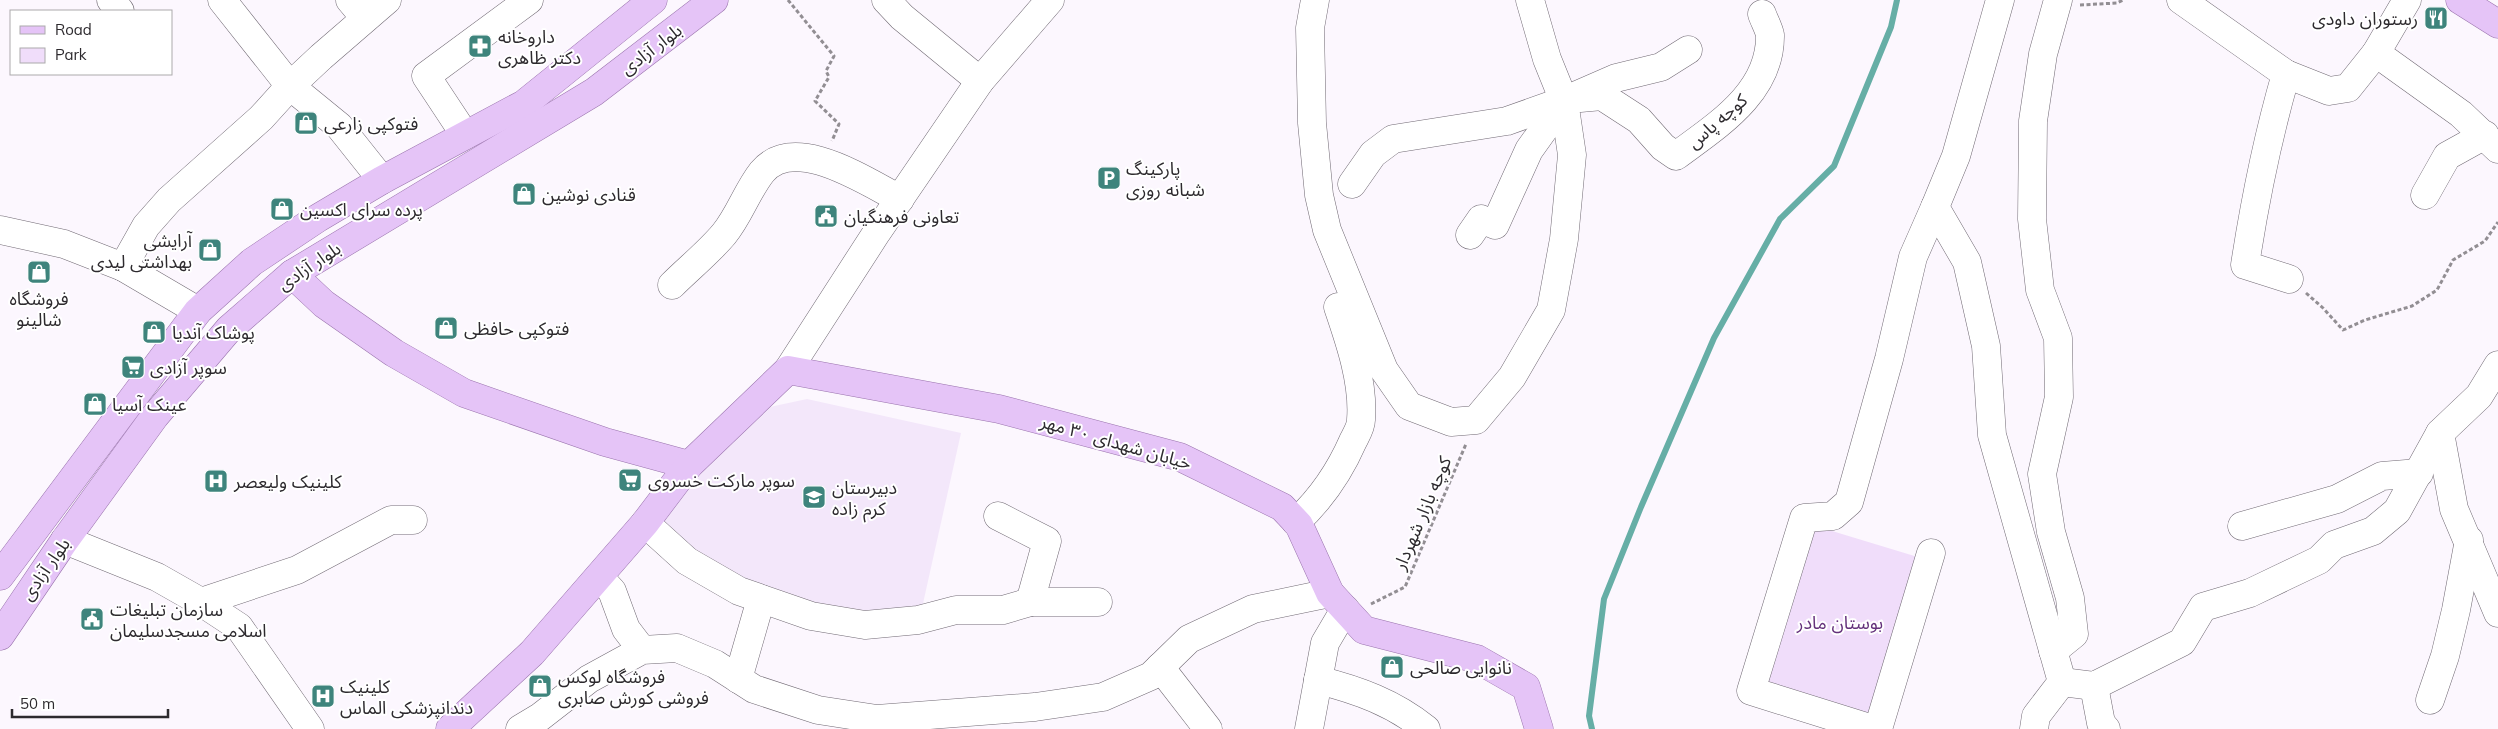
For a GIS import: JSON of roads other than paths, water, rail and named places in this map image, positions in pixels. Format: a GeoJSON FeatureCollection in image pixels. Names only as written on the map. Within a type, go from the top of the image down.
{"type":"FeatureCollection","features":[{"type":"Feature","properties":{"kind":"main road","name":"بلوار آزادی"},"geometry":{"type":"LineString","coordinates":[[0,576],[198,311],[252,262],[318,218],[382,180],[524,104],[653,0]]}},
{"type":"Feature","properties":{"kind":"main road","name":"بلوار آزادی"},"geometry":{"type":"LineString","coordinates":[[0,636],[65,540],[155,416],[230,328],[292,274],[594,92],[714,0]]}},
{"type":"Feature","properties":{"kind":"main road"},"geometry":{"type":"LineString","coordinates":[[2460,0],[2498,24]]}},
{"type":"Feature","properties":{"kind":"main road"},"geometry":{"type":"LineString","coordinates":[[292,274],[324,304],[394,353],[464,393],[606,442],[689,466]]}},
{"type":"Feature","properties":{"kind":"main road"},"geometry":{"type":"LineString","coordinates":[[458,726],[532,653],[599,577],[689,466],[788,370]]}},
{"type":"Feature","properties":{"kind":"main road","name":"خیابان شهدای ۳۰ مهر"},"geometry":{"type":"LineString","coordinates":[[788,370],[999,408],[1180,457],[1282,507],[1296,522],[1342,605],[1364,630],[1477,659],[1526,687],[1539,729]]}},
{"type":"Feature","properties":{"kind":"street"},"geometry":{"type":"LineString","coordinates":[[111,0],[119,10]]}},
{"type":"Feature","properties":{"kind":"street"},"geometry":{"type":"LineString","coordinates":[[222,0],[290,86],[339,126],[382,180]]}},
{"type":"Feature","properties":{"kind":"street"},"geometry":{"type":"LineString","coordinates":[[124,267],[146,226],[169,200],[261,118],[357,9],[387,0]]}},
{"type":"Feature","properties":{"kind":"street"},"geometry":{"type":"LineString","coordinates":[[465,135],[426,76],[529,0]]}},
{"type":"Feature","properties":{"kind":"street"},"geometry":{"type":"LineString","coordinates":[[886,0],[902,17],[980,81]]}},
{"type":"Feature","properties":{"kind":"street"},"geometry":{"type":"LineString","coordinates":[[788,370],[900,198],[980,81],[1050,0]]}},
{"type":"Feature","properties":{"kind":"street"},"geometry":{"type":"LineString","coordinates":[[1312,3],[1310,28],[1312,123],[1319,194],[1327,230],[1384,370],[1409,406],[1451,422],[1476,420],[1512,377],[1551,310],[1564,239],[1572,155],[1566,100],[1547,60],[1530,0]]}},
{"type":"Feature","properties":{"kind":"street"},"geometry":{"type":"LineString","coordinates":[[1873,729],[1751,692],[1804,518],[1832,516],[1849,502],[1889,359],[1913,257],[1956,156],[2000,0]]}},
{"type":"Feature","properties":{"kind":"street"},"geometry":{"type":"LineString","coordinates":[[2181,0],[2286,74],[2329,92],[2348,88],[2376,53],[2407,0]]}},
{"type":"Feature","properties":{"kind":"street"},"geometry":{"type":"LineString","coordinates":[[1308,179],[1304,121],[1312,3]]}},
{"type":"Feature","properties":{"kind":"street"},"geometry":{"type":"LineString","coordinates":[[2053,651],[2074,634],[2070,598],[2051,532],[2042,474],[2060,397],[2058,338],[2040,290],[2032,219],[2033,121],[2043,54],[2058,3]]}},
{"type":"Feature","properties":{"kind":"street","name":"کوچه پاس"},"geometry":{"type":"LineString","coordinates":[[1566,100],[1602,96],[1639,120],[1662,147],[1676,156],[1723,121],[1755,88],[1766,59],[1770,34],[1762,14]]}},
{"type":"Feature","properties":{"kind":"street"},"geometry":{"type":"LineString","coordinates":[[1352,184],[1373,154],[1393,139],[1507,121],[1566,100],[1616,78],[1661,67],[1688,50]]}},
{"type":"Feature","properties":{"kind":"street"},"geometry":{"type":"LineString","coordinates":[[2376,53],[2461,114],[2491,142],[2447,156],[2425,195]]}},
{"type":"Feature","properties":{"kind":"street"},"geometry":{"type":"LineString","coordinates":[[2286,74],[2273,119],[2261,173],[2245,265],[2289,279]]}},
{"type":"Feature","properties":{"kind":"street"},"geometry":{"type":"LineString","coordinates":[[1470,235],[1482,219],[1495,225],[1529,150],[1566,100]]}},
{"type":"Feature","properties":{"kind":"street"},"geometry":{"type":"LineString","coordinates":[[672,285],[724,234],[762,172],[778,159],[805,156],[847,171],[900,198]]}},
{"type":"Feature","properties":{"kind":"street"},"geometry":{"type":"LineString","coordinates":[[1935,207],[1967,262],[1986,346],[1992,435],[2062,682]]}},
{"type":"Feature","properties":{"kind":"street"},"geometry":{"type":"LineString","coordinates":[[1296,522],[1313,506],[1341,468],[1362,421],[1358,380],[1349,339],[1331,283],[1312,211]]}},
{"type":"Feature","properties":{"kind":"street"},"geometry":{"type":"LineString","coordinates":[[0,230],[64,244],[124,267],[198,311]]}},
{"type":"Feature","properties":{"kind":"street"},"geometry":{"type":"LineString","coordinates":[[2062,682],[2094,686],[2182,642],[2203,608],[2250,593],[2319,560],[2334,545],[2373,531],[2397,511],[2440,433],[2479,396],[2498,365]]}},
{"type":"Feature","properties":{"kind":"street"},"geometry":{"type":"LineString","coordinates":[[2440,433],[2454,509],[2498,613]]}},
{"type":"Feature","properties":{"kind":"street"},"geometry":{"type":"LineString","coordinates":[[2242,526],[2337,499],[2382,476],[2419,473]]}},
{"type":"Feature","properties":{"kind":"street"},"geometry":{"type":"LineString","coordinates":[[998,516],[1047,541],[1030,602]]}},
{"type":"Feature","properties":{"kind":"street"},"geometry":{"type":"LineString","coordinates":[[201,602],[297,570],[391,520],[414,520]]}},
{"type":"Feature","properties":{"kind":"street"},"geometry":{"type":"LineString","coordinates":[[644,523],[687,561],[739,591],[811,616],[865,625],[918,620],[956,610],[1003,610],[1030,602],[1098,602]]}},
{"type":"Feature","properties":{"kind":"street"},"geometry":{"type":"LineString","coordinates":[[65,540],[157,577],[201,602],[239,628],[310,729]]}},
{"type":"Feature","properties":{"kind":"street"},"geometry":{"type":"LineString","coordinates":[[2430,700],[2452,628],[2468,540]]}},
{"type":"Feature","properties":{"kind":"street"},"geometry":{"type":"LineString","coordinates":[[1878,729],[1931,554]]}},
{"type":"Feature","properties":{"kind":"street"},"geometry":{"type":"LineString","coordinates":[[599,577],[612,591],[626,630],[642,650]]}},
{"type":"Feature","properties":{"kind":"street"},"geometry":{"type":"LineString","coordinates":[[738,679],[762,599]]}},
{"type":"Feature","properties":{"kind":"street"},"geometry":{"type":"LineString","coordinates":[[520,729],[540,717],[589,679],[642,650],[678,648],[715,664],[754,689],[818,710],[877,718],[1032,718],[1103,698],[1151,676],[1189,639],[1253,609],[1342,605],[1325,643],[1309,729]]}},
{"type":"Feature","properties":{"kind":"street"},"geometry":{"type":"LineString","coordinates":[[1160,667],[1208,729]]}},
{"type":"Feature","properties":{"kind":"street"},"geometry":{"type":"LineString","coordinates":[[1318,680],[1360,691],[1408,714],[1426,729]]}},
{"type":"Feature","properties":{"kind":"street"},"geometry":{"type":"LineString","coordinates":[[2035,722],[2062,682]]}},
{"type":"Feature","properties":{"kind":"street"},"geometry":{"type":"LineString","coordinates":[[2094,686],[2101,723],[2106,729]]}},
{"type":"Feature","properties":{"kind":"waterway"},"geometry":{"type":"LineString","coordinates":[[1592,729],[1589,716],[1604,599],[1641,507],[1714,338],[1780,219],[1834,166],[1891,27],[1897,0]]}},
{"type":"Feature","properties":{"kind":"place","name":"رستوران داودی"},"geometry":{"type":"Point","coordinates":[2436,18]}},
{"type":"Feature","properties":{"kind":"place","name":"داروخانه دکتر ظاهری"},"geometry":{"type":"Point","coordinates":[480,46]}},
{"type":"Feature","properties":{"kind":"place","name":"فتوکپی زارعی"},"geometry":{"type":"Point","coordinates":[306,123]}},
{"type":"Feature","properties":{"kind":"place","name":"پارکینگ شبانه روزی"},"geometry":{"type":"Point","coordinates":[1109,178]}},
{"type":"Feature","properties":{"kind":"place","name":"قنادی نوشین"},"geometry":{"type":"Point","coordinates":[524,194]}},
{"type":"Feature","properties":{"kind":"place","name":"پرده سرای اکسین"},"geometry":{"type":"Point","coordinates":[282,209]}},
{"type":"Feature","properties":{"kind":"place","name":"تعاونی فرهنگیان"},"geometry":{"type":"Point","coordinates":[826,216]}},
{"type":"Feature","properties":{"kind":"place","name":"آرایشی بهداشتی لیدی"},"geometry":{"type":"Point","coordinates":[210,250]}},
{"type":"Feature","properties":{"kind":"place","name":"فروشگاه شالینو"},"geometry":{"type":"Point","coordinates":[39,272]}},
{"type":"Feature","properties":{"kind":"place","name":"فتوکپی حافظی"},"geometry":{"type":"Point","coordinates":[446,328]}},
{"type":"Feature","properties":{"kind":"place","name":"پوشاک آندیا"},"geometry":{"type":"Point","coordinates":[154,332]}},
{"type":"Feature","properties":{"kind":"place","name":"سوپر آزادی"},"geometry":{"type":"Point","coordinates":[133,367]}},
{"type":"Feature","properties":{"kind":"place","name":"عینک آسیا"},"geometry":{"type":"Point","coordinates":[95,404]}},
{"type":"Feature","properties":{"kind":"place","name":"سوپر مارکت خسروی"},"geometry":{"type":"Point","coordinates":[630,480]}},
{"type":"Feature","properties":{"kind":"place","name":"کلینیک ولیعصر"},"geometry":{"type":"Point","coordinates":[216,481]}},
{"type":"Feature","properties":{"kind":"place","name":"دبیرستان کرم زاده"},"geometry":{"type":"Point","coordinates":[814,497]}},
{"type":"Feature","properties":{"kind":"place","name":"سازمان تبلیغات اسلامی مسجدسلیمان"},"geometry":{"type":"Point","coordinates":[92,619]}},
{"type":"Feature","properties":{"kind":"place","name":"نانوایی صالحی"},"geometry":{"type":"Point","coordinates":[1392,667]}},
{"type":"Feature","properties":{"kind":"place","name":"فروشگاه لوکس فروشی کورش صابری"},"geometry":{"type":"Point","coordinates":[540,686]}},
{"type":"Feature","properties":{"kind":"place","name":"کلینیک دندانپزشکی الماس"},"geometry":{"type":"Point","coordinates":[323,696]}},
{"type":"Feature","properties":{"kind":"park label","name":"بوستان مادر"},"geometry":{"type":"Point","coordinates":[1840,622]}}]}
